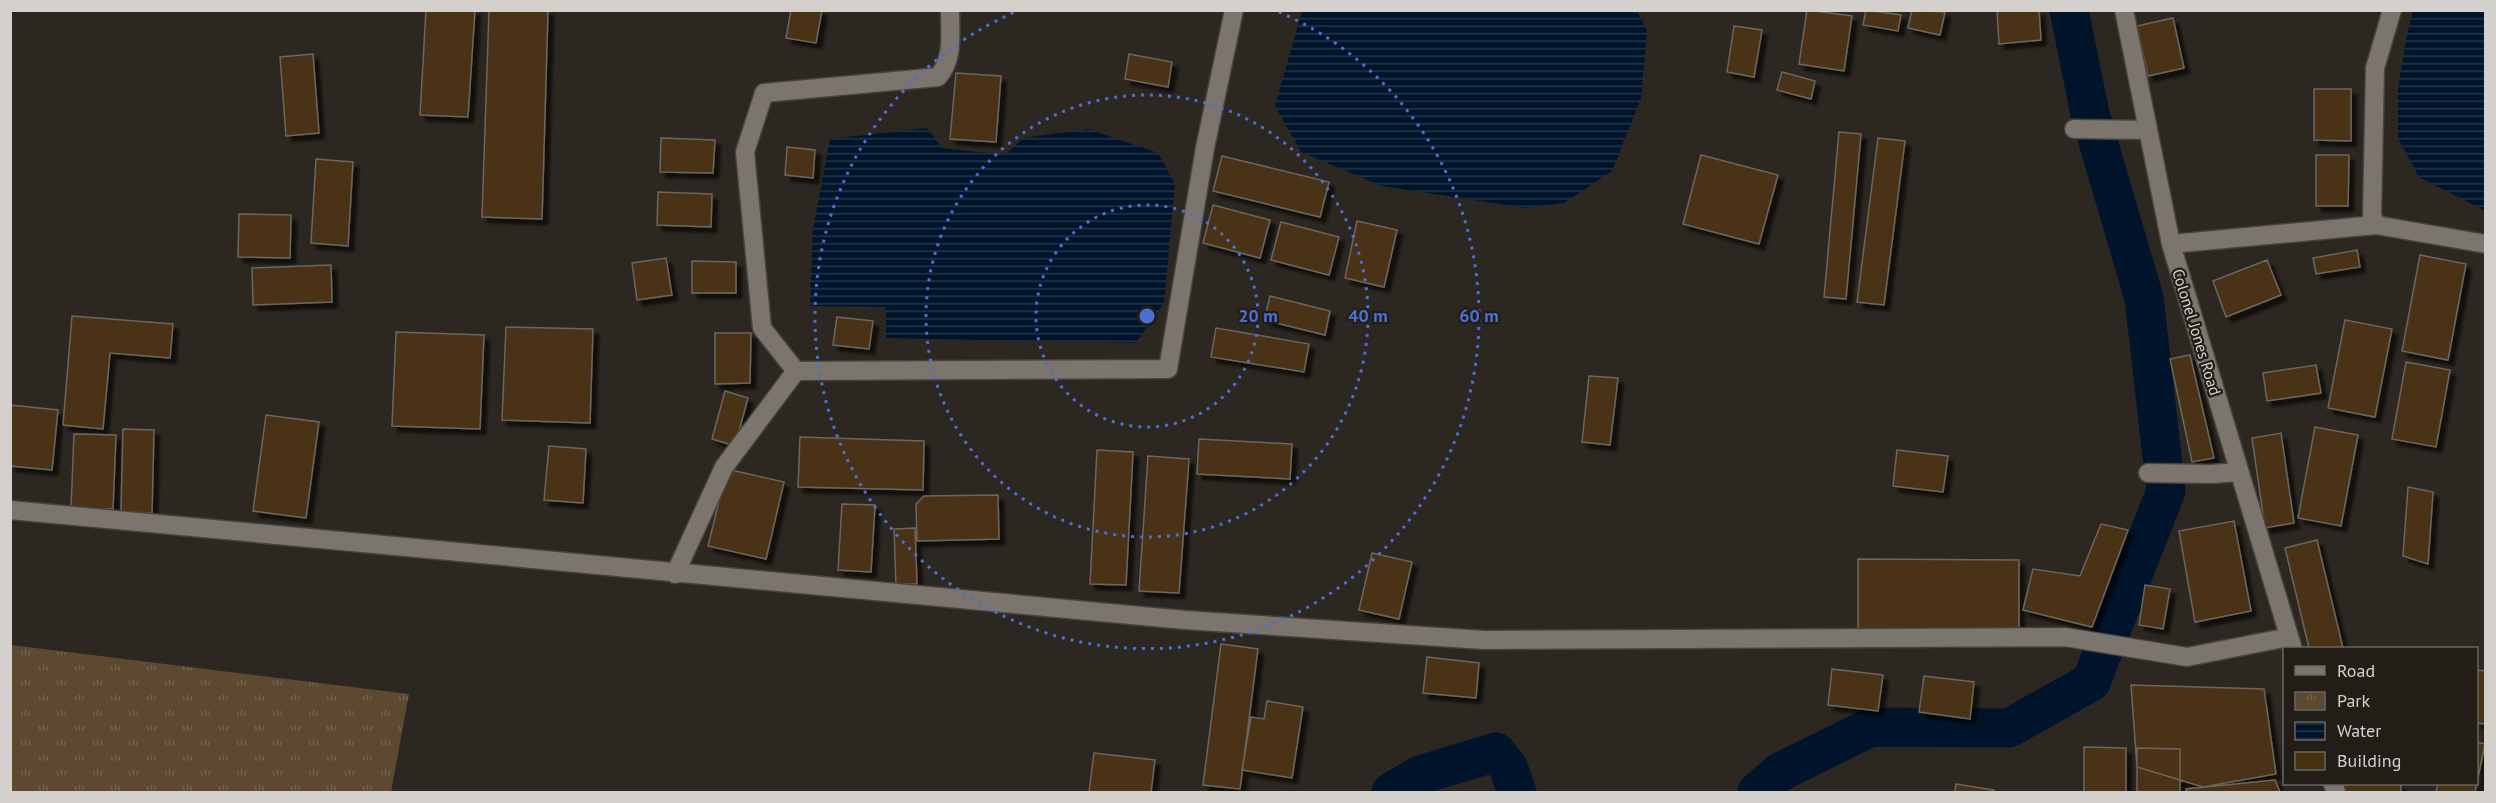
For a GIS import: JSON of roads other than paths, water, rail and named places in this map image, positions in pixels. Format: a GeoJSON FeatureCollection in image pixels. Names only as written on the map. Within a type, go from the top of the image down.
{"type":"FeatureCollection","features":[{"type":"Feature","properties":{"kind":"street"},"geometry":{"type":"LineString","coordinates":[[796,372],[762,328],[745,152],[764,93],[938,77],[945,69],[949,57],[950,10]]}},
{"type":"Feature","properties":{"kind":"street"},"geometry":{"type":"LineString","coordinates":[[796,372],[1168,369],[1205,148],[1234,10]]}},
{"type":"Feature","properties":{"kind":"street","name":"Colonel Jones Road"},"geometry":{"type":"LineString","coordinates":[[2124,10],[2143,130],[2171,244],[2291,643]]}},
{"type":"Feature","properties":{"kind":"street"},"geometry":{"type":"LineString","coordinates":[[2376,225],[2372,216],[2375,68],[2392,10]]}},
{"type":"Feature","properties":{"kind":"street"},"geometry":{"type":"LineString","coordinates":[[2074,129],[2143,130]]}},
{"type":"Feature","properties":{"kind":"street"},"geometry":{"type":"LineString","coordinates":[[2171,244],[2376,225],[2486,244]]}},
{"type":"Feature","properties":{"kind":"street"},"geometry":{"type":"LineString","coordinates":[[675,574],[724,467],[796,372]]}},
{"type":"Feature","properties":{"kind":"street"},"geometry":{"type":"LineString","coordinates":[[2148,473],[2240,472]]}},
{"type":"Feature","properties":{"kind":"street"},"geometry":{"type":"LineString","coordinates":[[10,510],[1185,620],[1484,640],[2065,637],[2187,657],[2291,643]]}},
{"type":"Feature","properties":{"kind":"water"},"geometry":{"type":"Polygon","coordinates":[[[1302,11],[1637,11],[1647,30],[1641,98],[1612,171],[1564,203],[1526,208],[1382,186],[1301,152],[1275,106],[1302,11]]]}},
{"type":"Feature","properties":{"kind":"water"},"geometry":{"type":"Polygon","coordinates":[[[2413,11],[2485,11],[2485,211],[2419,177],[2398,138],[2398,88],[2413,11]]]}},
{"type":"Feature","properties":{"kind":"water"},"geometry":{"type":"Polygon","coordinates":[[[927,128],[942,148],[1005,155],[1023,138],[1088,129],[1158,153],[1175,184],[1164,303],[1136,343],[886,338],[886,307],[810,306],[813,230],[830,139],[927,128]]]}},
{"type":"Feature","properties":{"kind":"waterway"},"geometry":{"type":"LineString","coordinates":[[1757,792],[1780,772],[1871,727],[2009,728],[2091,682],[2166,491],[2144,298],[2090,114],[2069,10]]}},
{"type":"Feature","properties":{"kind":"waterway"},"geometry":{"type":"LineString","coordinates":[[1391,792],[1420,775],[1496,752],[1508,767],[1517,792]]}}]}
